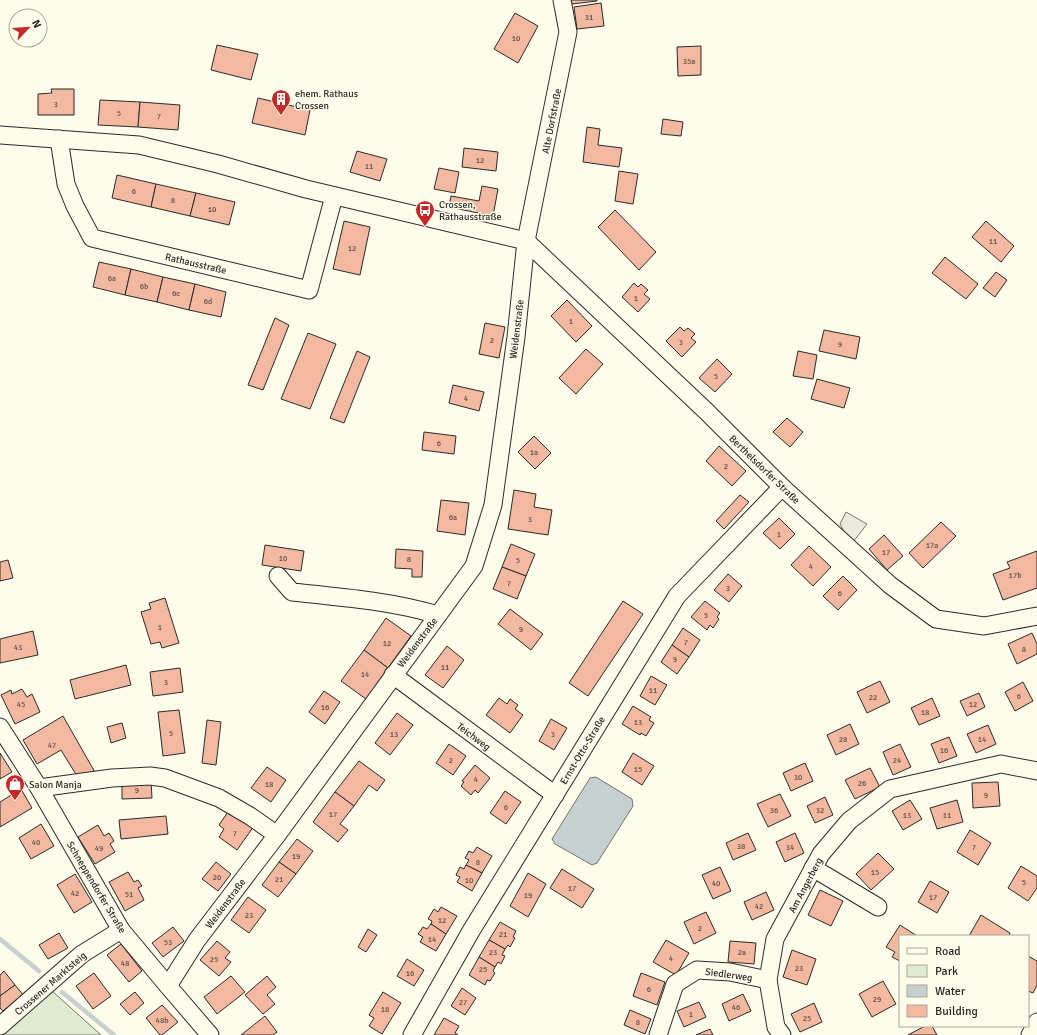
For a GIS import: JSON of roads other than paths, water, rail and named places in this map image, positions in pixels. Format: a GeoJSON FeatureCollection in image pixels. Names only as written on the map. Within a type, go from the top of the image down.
{"type":"FeatureCollection","features":[{"type":"Feature","properties":{"kind":"street","name":"Alte Dorfstraße"},"geometry":{"type":"LineString","coordinates":[[526,241],[568,32],[562,0]]}},
{"type":"Feature","properties":{"kind":"street"},"geometry":{"type":"LineString","coordinates":[[0,135],[139,145],[218,164],[334,196],[526,241]]}},
{"type":"Feature","properties":{"kind":"street","name":"Rathausstraße"},"geometry":{"type":"LineString","coordinates":[[59,139],[66,184],[75,206],[92,238],[309,290],[334,196]]}},
{"type":"Feature","properties":{"kind":"street","name":"Berthelsdorfer Straße"},"geometry":{"type":"LineString","coordinates":[[526,241],[706,412],[782,487],[890,585],[936,619],[984,626],[1037,616]]}},
{"type":"Feature","properties":{"kind":"street","name":"Weidenstraße"},"geometry":{"type":"LineString","coordinates":[[168,986],[197,940],[277,835],[474,566],[493,505],[516,337],[526,241]]}},
{"type":"Feature","properties":{"kind":"street","name":"Ernst-Otto-Straße"},"geometry":{"type":"LineString","coordinates":[[412,1035],[471,931],[677,596],[782,487]]}},
{"type":"Feature","properties":{"kind":"street"},"geometry":{"type":"LineString","coordinates":[[278,576],[292,592],[381,603],[438,614]]}},
{"type":"Feature","properties":{"kind":"street","name":"Teichweg"},"geometry":{"type":"LineString","coordinates":[[393,675],[555,795]]}},
{"type":"Feature","properties":{"kind":"street","name":"Schneppendorfer Straße"},"geometry":{"type":"LineString","coordinates":[[0,727],[39,788],[121,930],[210,1035]]}},
{"type":"Feature","properties":{"kind":"street","name":"Am Angerberg"},"geometry":{"type":"LineString","coordinates":[[782,1035],[776,1027],[768,980],[775,940],[821,854],[849,821],[890,789],[1001,764],[1037,771]]}},
{"type":"Feature","properties":{"kind":"street"},"geometry":{"type":"LineString","coordinates":[[39,788],[112,778],[150,776],[165,778],[219,798],[250,816],[277,835]]}},
{"type":"Feature","properties":{"kind":"street"},"geometry":{"type":"LineString","coordinates":[[813,868],[878,907]]}},
{"type":"Feature","properties":{"kind":"street","name":"Crossener Marktsteig"},"geometry":{"type":"LineString","coordinates":[[0,1026],[82,954],[121,930]]}},
{"type":"Feature","properties":{"kind":"street","name":"Siedlerweg"},"geometry":{"type":"LineString","coordinates":[[658,1035],[675,984],[697,970],[730,972],[768,980]]}},
{"type":"Feature","properties":{"kind":"street"},"geometry":{"type":"LineString","coordinates":[[1030,1035],[1037,1022]]}},
{"type":"Feature","properties":{"kind":"water"},"geometry":{"type":"Polygon","coordinates":[[[596,777],[632,799],[633,806],[597,863],[592,865],[555,844],[552,839],[590,778],[596,777]]]}},
{"type":"Feature","properties":{"kind":"waterway"},"geometry":{"type":"LineString","coordinates":[[0,939],[39,971]]}},
{"type":"Feature","properties":{"kind":"waterway"},"geometry":{"type":"LineString","coordinates":[[62,992],[114,1035]]}},
{"type":"Feature","properties":{"kind":"place","name":"ehem. Rathaus Crossen"},"geometry":{"type":"Point","coordinates":[281,116]}},
{"type":"Feature","properties":{"kind":"place","name":"Crossen, Rathausstraße"},"geometry":{"type":"Point","coordinates":[425,227]}},
{"type":"Feature","properties":{"kind":"place","name":"Salon Manja"},"geometry":{"type":"Point","coordinates":[15,801]}}]}
